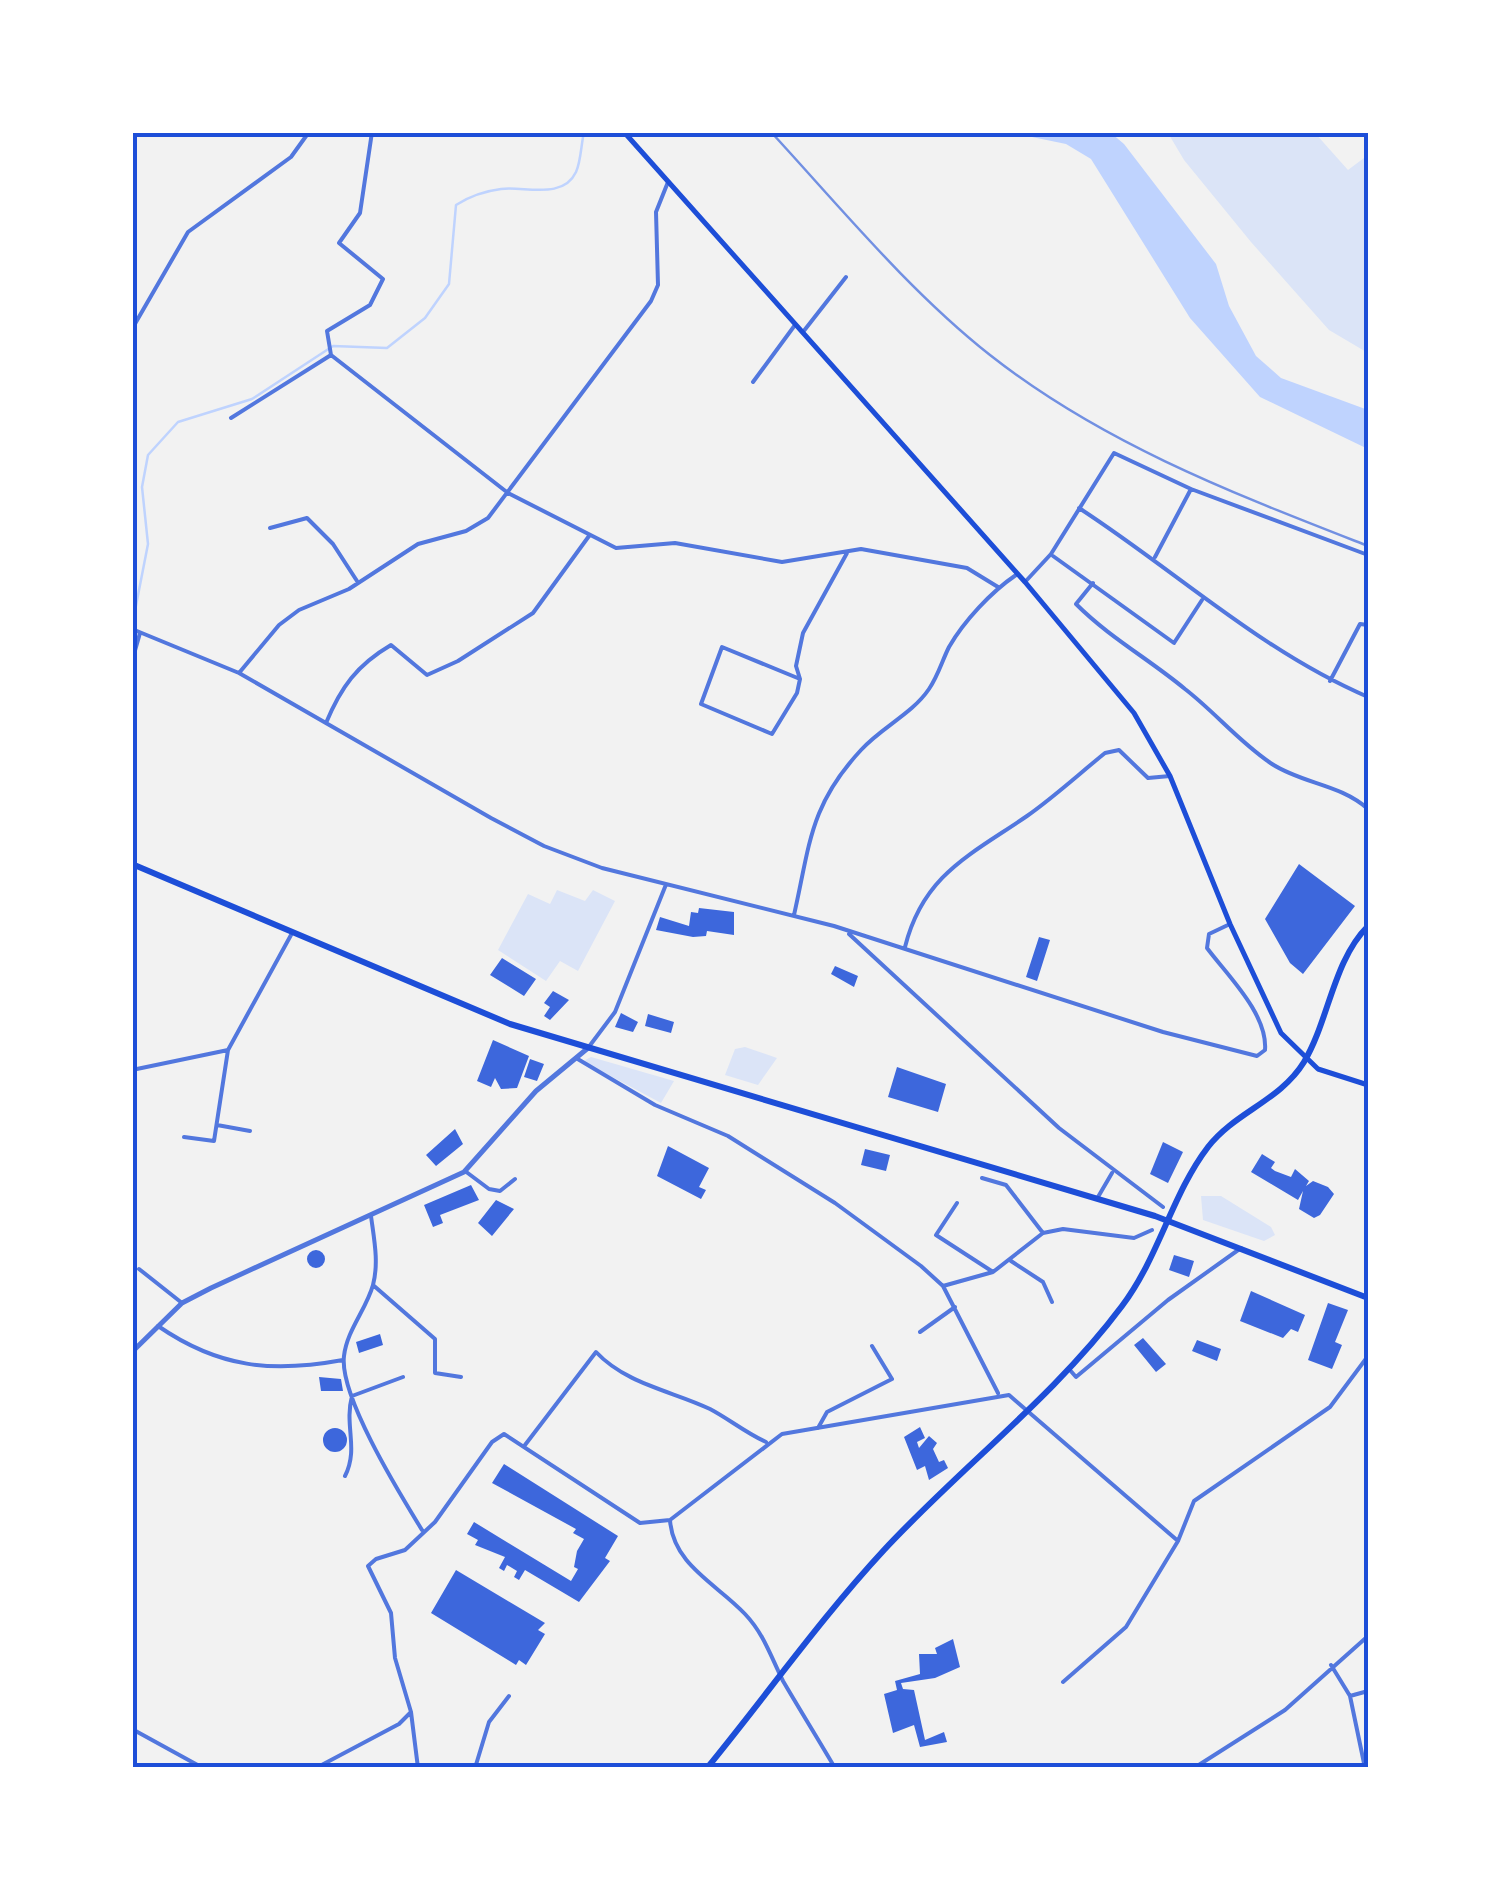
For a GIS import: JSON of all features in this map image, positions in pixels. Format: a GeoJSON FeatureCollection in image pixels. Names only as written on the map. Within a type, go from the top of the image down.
{"type":"FeatureCollection","features":[{"type":"Feature","properties":{"kind":"main road"},"geometry":{"type":"LineString","coordinates":[[624,132],[1025,582],[1134,713],[1170,776],[1275,1024],[1305,1060],[1333,1076],[1368,1085]]}},
{"type":"Feature","properties":{"kind":"main road"},"geometry":{"type":"LineString","coordinates":[[132,864],[428,991],[588,1048],[1098,1197],[1368,1298]]}},
{"type":"Feature","properties":{"kind":"main road"},"geometry":{"type":"LineString","coordinates":[[707,1768],[883,1552],[1098,1337],[1135,1288],[1198,1161],[1212,1141],[1236,1118],[1282,1089],[1305,1060],[1350,950],[1368,926]]}},
{"type":"Feature","properties":{"kind":"street"},"geometry":{"type":"LineString","coordinates":[[132,329],[188,232],[290,158],[309,132]]}},
{"type":"Feature","properties":{"kind":"street"},"geometry":{"type":"LineString","coordinates":[[372,132],[360,213],[339,243],[383,279],[370,305],[327,331],[332,355],[508,492],[616,548],[674,543],[782,562],[861,549],[966,568],[998,588]]}},
{"type":"Feature","properties":{"kind":"street"},"geometry":{"type":"LineString","coordinates":[[239,672],[280,625],[300,610],[358,581],[418,544],[477,526],[508,492],[650,301],[658,285],[656,212],[668,182]]}},
{"type":"Feature","properties":{"kind":"street"},"geometry":{"type":"LineString","coordinates":[[802,333],[846,277]]}},
{"type":"Feature","properties":{"kind":"street"},"geometry":{"type":"LineString","coordinates":[[753,382],[795,325]]}},
{"type":"Feature","properties":{"kind":"street"},"geometry":{"type":"LineString","coordinates":[[231,418],[332,355]]}},
{"type":"Feature","properties":{"kind":"street"},"geometry":{"type":"LineString","coordinates":[[1025,582],[1052,554],[1114,453],[1191,489],[1368,555]]}},
{"type":"Feature","properties":{"kind":"street"},"geometry":{"type":"LineString","coordinates":[[1155,557],[1191,489]]}},
{"type":"Feature","properties":{"kind":"street"},"geometry":{"type":"LineString","coordinates":[[1079,508],[1155,557],[1202,600],[1330,680],[1368,697]]}},
{"type":"Feature","properties":{"kind":"street"},"geometry":{"type":"LineString","coordinates":[[270,528],[307,518],[333,544],[358,581]]}},
{"type":"Feature","properties":{"kind":"street"},"geometry":{"type":"LineString","coordinates":[[326,723],[342,686],[368,658],[391,645],[426,675],[458,661],[533,613],[589,536]]}},
{"type":"Feature","properties":{"kind":"street"},"geometry":{"type":"LineString","coordinates":[[800,679],[722,647],[701,704],[772,734],[798,693],[800,679],[796,666],[803,633],[848,553]]}},
{"type":"Feature","properties":{"kind":"street"},"geometry":{"type":"LineString","coordinates":[[1052,554],[1174,643],[1202,600]]}},
{"type":"Feature","properties":{"kind":"street"},"geometry":{"type":"LineString","coordinates":[[794,916],[809,830],[823,801],[860,750],[925,694],[951,644],[998,588],[1017,574]]}},
{"type":"Feature","properties":{"kind":"street"},"geometry":{"type":"LineString","coordinates":[[1093,583],[1076,604],[1106,634],[1182,686],[1246,747],[1284,771],[1354,796],[1368,808]]}},
{"type":"Feature","properties":{"kind":"street"},"geometry":{"type":"LineString","coordinates":[[1330,680],[1360,624],[1368,625]]}},
{"type":"Feature","properties":{"kind":"street"},"geometry":{"type":"LineString","coordinates":[[132,630],[239,672],[544,846],[664,887],[846,930],[1162,1032],[1257,1056],[1265,1050],[1264,1036],[1248,1004],[1206,944],[1209,934],[1230,924]]}},
{"type":"Feature","properties":{"kind":"street"},"geometry":{"type":"LineString","coordinates":[[132,661],[140,632]]}},
{"type":"Feature","properties":{"kind":"street"},"geometry":{"type":"LineString","coordinates":[[905,949],[913,915],[951,869],[975,848],[1027,816],[1104,752],[1119,750],[1148,778],[1170,776]]}},
{"type":"Feature","properties":{"kind":"street"},"geometry":{"type":"LineString","coordinates":[[132,1352],[135,1343],[182,1304],[465,1171],[518,1108],[588,1048],[616,1012],[664,887]]}},
{"type":"Feature","properties":{"kind":"street"},"geometry":{"type":"LineString","coordinates":[[132,1070],[228,1050],[238,1040],[293,930]]}},
{"type":"Feature","properties":{"kind":"street"},"geometry":{"type":"LineString","coordinates":[[846,930],[987,1064],[1112,1172],[1163,1207]]}},
{"type":"Feature","properties":{"kind":"street"},"geometry":{"type":"LineString","coordinates":[[184,1137],[214,1141],[228,1050]]}},
{"type":"Feature","properties":{"kind":"street"},"geometry":{"type":"LineString","coordinates":[[576,1058],[655,1104],[728,1136],[802,1181],[943,1286],[998,1394]]}},
{"type":"Feature","properties":{"kind":"street"},"geometry":{"type":"LineString","coordinates":[[217,1125],[250,1131]]}},
{"type":"Feature","properties":{"kind":"street"},"geometry":{"type":"LineString","coordinates":[[465,1171],[489,1189],[500,1192],[514,1178]]}},
{"type":"Feature","properties":{"kind":"street"},"geometry":{"type":"LineString","coordinates":[[1098,1197],[1112,1172]]}},
{"type":"Feature","properties":{"kind":"street"},"geometry":{"type":"LineString","coordinates":[[982,1178],[1006,1185],[1044,1232]]}},
{"type":"Feature","properties":{"kind":"street"},"geometry":{"type":"LineString","coordinates":[[957,1203],[936,1235],[993,1272]]}},
{"type":"Feature","properties":{"kind":"street"},"geometry":{"type":"LineString","coordinates":[[371,1216],[376,1260],[373,1285],[348,1338],[343,1360],[358,1415],[422,1530]]}},
{"type":"Feature","properties":{"kind":"street"},"geometry":{"type":"LineString","coordinates":[[943,1286],[993,1272],[1044,1232],[1063,1229],[1134,1238],[1152,1230]]}},
{"type":"Feature","properties":{"kind":"street"},"geometry":{"type":"LineString","coordinates":[[1069,1368],[1076,1377],[1168,1300],[1241,1248]]}},
{"type":"Feature","properties":{"kind":"street"},"geometry":{"type":"LineString","coordinates":[[1010,1260],[1043,1282],[1052,1302]]}},
{"type":"Feature","properties":{"kind":"street"},"geometry":{"type":"LineString","coordinates":[[139,1270],[182,1304]]}},
{"type":"Feature","properties":{"kind":"street"},"geometry":{"type":"LineString","coordinates":[[373,1285],[435,1339],[435,1373],[461,1376]]}},
{"type":"Feature","properties":{"kind":"street"},"geometry":{"type":"LineString","coordinates":[[920,1332],[955,1307]]}},
{"type":"Feature","properties":{"kind":"street"},"geometry":{"type":"LineString","coordinates":[[158,1325],[193,1350],[282,1370],[343,1360]]}},
{"type":"Feature","properties":{"kind":"street"},"geometry":{"type":"LineString","coordinates":[[1098,1337],[1110,1348]]}},
{"type":"Feature","properties":{"kind":"street"},"geometry":{"type":"LineString","coordinates":[[818,1428],[827,1412],[892,1380],[872,1346]]}},
{"type":"Feature","properties":{"kind":"street"},"geometry":{"type":"LineString","coordinates":[[525,1445],[596,1352],[606,1363],[658,1390],[711,1410],[768,1443]]}},
{"type":"Feature","properties":{"kind":"street"},"geometry":{"type":"LineString","coordinates":[[1064,1682],[1126,1627],[1178,1541],[1194,1502],[1330,1407],[1368,1356]]}},
{"type":"Feature","properties":{"kind":"street"},"geometry":{"type":"LineString","coordinates":[[352,1396],[402,1378]]}},
{"type":"Feature","properties":{"kind":"street"},"geometry":{"type":"LineString","coordinates":[[418,1768],[411,1712],[395,1658],[391,1612],[368,1566],[376,1559],[406,1550],[454,1498],[492,1442],[504,1434],[631,1521],[670,1520],[782,1434],[1009,1395],[1178,1541]]}},
{"type":"Feature","properties":{"kind":"street"},"geometry":{"type":"LineString","coordinates":[[345,1476],[354,1460],[346,1424],[352,1396]]}},
{"type":"Feature","properties":{"kind":"street"},"geometry":{"type":"LineString","coordinates":[[670,1520],[671,1540],[679,1554],[746,1614],[769,1647],[781,1677],[835,1768]]}},
{"type":"Feature","properties":{"kind":"street"},"geometry":{"type":"LineString","coordinates":[[1194,1768],[1286,1710],[1331,1665],[1368,1636]]}},
{"type":"Feature","properties":{"kind":"street"},"geometry":{"type":"LineString","coordinates":[[1331,1665],[1350,1696],[1365,1768]]}},
{"type":"Feature","properties":{"kind":"street"},"geometry":{"type":"LineString","coordinates":[[1350,1696],[1368,1691]]}},
{"type":"Feature","properties":{"kind":"street"},"geometry":{"type":"LineString","coordinates":[[475,1768],[489,1722],[509,1696]]}},
{"type":"Feature","properties":{"kind":"street"},"geometry":{"type":"LineString","coordinates":[[316,1768],[399,1724],[411,1712]]}},
{"type":"Feature","properties":{"kind":"street"},"geometry":{"type":"LineString","coordinates":[[132,1729],[203,1768]]}},
{"type":"Feature","properties":{"kind":"shaded area"},"geometry":{"type":"Polygon","coordinates":[[[1168,133],[1315,133],[1348,170],[1368,155],[1368,353],[1329,330],[1251,242],[1184,160],[1168,133]]]}},
{"type":"Feature","properties":{"kind":"shaded area"},"geometry":{"type":"Polygon","coordinates":[[[557,890],[585,901],[593,890],[615,901],[578,971],[560,961],[546,981],[498,950],[528,894],[550,904],[557,890]]]}},
{"type":"Feature","properties":{"kind":"shaded area"},"geometry":{"type":"Polygon","coordinates":[[[745,1047],[777,1058],[758,1085],[725,1075],[735,1049],[745,1047]]]}},
{"type":"Feature","properties":{"kind":"shaded area"},"geometry":{"type":"Polygon","coordinates":[[[591,1057],[674,1081],[661,1103],[588,1064],[585,1060],[591,1057]]]}},
{"type":"Feature","properties":{"kind":"shaded area"},"geometry":{"type":"Polygon","coordinates":[[[1201,1196],[1221,1196],[1271,1227],[1275,1235],[1264,1241],[1203,1220],[1201,1196]]]}},
{"type":"Feature","properties":{"kind":"water"},"geometry":{"type":"Polygon","coordinates":[[[1032,133],[1111,133],[1124,144],[1216,264],[1229,306],[1256,356],[1281,378],[1368,410],[1368,449],[1260,397],[1190,318],[1091,159],[1066,144],[1032,137],[1032,133]]]}},
{"type":"Feature","properties":{"kind":"building"},"geometry":{"type":"Polygon","coordinates":[[[1299,864],[1355,906],[1303,974],[1290,963],[1265,919],[1299,864]]]}},
{"type":"Feature","properties":{"kind":"building"},"geometry":{"type":"Polygon","coordinates":[[[699,908],[734,912],[734,935],[707,931],[706,936],[693,937],[656,930],[660,917],[689,926],[691,912],[698,913],[699,908]]]}},
{"type":"Feature","properties":{"kind":"building"},"geometry":{"type":"Polygon","coordinates":[[[1039,937],[1050,940],[1037,981],[1026,977],[1039,937]]]}},
{"type":"Feature","properties":{"kind":"building"},"geometry":{"type":"Polygon","coordinates":[[[502,958],[536,979],[524,996],[490,975],[502,958]]]}},
{"type":"Feature","properties":{"kind":"building"},"geometry":{"type":"Polygon","coordinates":[[[835,966],[858,976],[854,987],[831,974],[835,966]]]}},
{"type":"Feature","properties":{"kind":"building"},"geometry":{"type":"Polygon","coordinates":[[[553,991],[569,1000],[550,1020],[544,1016],[550,1007],[544,1003],[553,991]]]}},
{"type":"Feature","properties":{"kind":"building"},"geometry":{"type":"Polygon","coordinates":[[[621,1013],[638,1022],[633,1032],[615,1027],[621,1013]]]}},
{"type":"Feature","properties":{"kind":"building"},"geometry":{"type":"Polygon","coordinates":[[[648,1014],[674,1022],[671,1033],[645,1026],[648,1014]]]}},
{"type":"Feature","properties":{"kind":"building"},"geometry":{"type":"Polygon","coordinates":[[[493,1040],[529,1056],[517,1088],[501,1089],[495,1078],[491,1087],[477,1081],[493,1040]]]}},
{"type":"Feature","properties":{"kind":"building"},"geometry":{"type":"Polygon","coordinates":[[[530,1059],[544,1064],[537,1081],[524,1077],[530,1059]]]}},
{"type":"Feature","properties":{"kind":"building"},"geometry":{"type":"Polygon","coordinates":[[[897,1067],[946,1084],[938,1112],[888,1097],[897,1067]]]}},
{"type":"Feature","properties":{"kind":"building"},"geometry":{"type":"Polygon","coordinates":[[[455,1129],[463,1144],[436,1166],[426,1155],[455,1129]]]}},
{"type":"Feature","properties":{"kind":"building"},"geometry":{"type":"Polygon","coordinates":[[[1163,1142],[1183,1152],[1168,1183],[1150,1174],[1163,1142]]]}},
{"type":"Feature","properties":{"kind":"building"},"geometry":{"type":"Polygon","coordinates":[[[668,1146],[709,1168],[699,1187],[706,1190],[701,1199],[657,1176],[668,1146]]]}},
{"type":"Feature","properties":{"kind":"building"},"geometry":{"type":"Polygon","coordinates":[[[865,1149],[890,1155],[886,1171],[861,1165],[865,1149]]]}},
{"type":"Feature","properties":{"kind":"building"},"geometry":{"type":"Polygon","coordinates":[[[1262,1154],[1275,1162],[1271,1168],[1275,1171],[1291,1177],[1295,1169],[1309,1181],[1306,1186],[1313,1181],[1328,1187],[1334,1194],[1320,1215],[1314,1218],[1299,1209],[1303,1191],[1298,1200],[1251,1172],[1262,1154]]]}},
{"type":"Feature","properties":{"kind":"building"},"geometry":{"type":"Polygon","coordinates":[[[471,1185],[479,1200],[440,1215],[443,1223],[433,1227],[424,1205],[471,1185]]]}},
{"type":"Feature","properties":{"kind":"building"},"geometry":{"type":"Polygon","coordinates":[[[496,1200],[514,1209],[492,1236],[478,1223],[496,1200]]]}},
{"type":"Feature","properties":{"kind":"building"},"geometry":{"type":"Polygon","coordinates":[[[316,1250],[323,1252],[323,1266],[316,1268],[309,1266],[307,1259],[309,1252],[316,1250]]]}},
{"type":"Feature","properties":{"kind":"building"},"geometry":{"type":"Polygon","coordinates":[[[1174,1255],[1194,1261],[1189,1277],[1169,1270],[1174,1255]]]}},
{"type":"Feature","properties":{"kind":"building"},"geometry":{"type":"Polygon","coordinates":[[[1251,1291],[1305,1315],[1298,1332],[1291,1329],[1283,1338],[1240,1321],[1251,1291]]]}},
{"type":"Feature","properties":{"kind":"building"},"geometry":{"type":"Polygon","coordinates":[[[1328,1303],[1348,1310],[1335,1342],[1342,1345],[1332,1369],[1308,1360],[1328,1303]]]}},
{"type":"Feature","properties":{"kind":"building"},"geometry":{"type":"Polygon","coordinates":[[[380,1334],[383,1345],[359,1353],[356,1342],[380,1334]]]}},
{"type":"Feature","properties":{"kind":"building"},"geometry":{"type":"Polygon","coordinates":[[[1143,1338],[1166,1364],[1156,1372],[1134,1345],[1143,1338]]]}},
{"type":"Feature","properties":{"kind":"building"},"geometry":{"type":"Polygon","coordinates":[[[1197,1340],[1221,1349],[1217,1361],[1192,1351],[1197,1340]]]}},
{"type":"Feature","properties":{"kind":"building"},"geometry":{"type":"Polygon","coordinates":[[[319,1377],[341,1379],[343,1391],[321,1391],[319,1377]]]}},
{"type":"Feature","properties":{"kind":"building"},"geometry":{"type":"Polygon","coordinates":[[[920,1427],[925,1438],[917,1442],[919,1448],[929,1436],[937,1443],[933,1449],[939,1462],[944,1460],[948,1468],[929,1480],[925,1466],[917,1470],[904,1437],[920,1427]]]}},
{"type":"Feature","properties":{"kind":"building"},"geometry":{"type":"Polygon","coordinates":[[[335,1428],[347,1440],[335,1452],[323,1440],[335,1428]]]}},
{"type":"Feature","properties":{"kind":"building"},"geometry":{"type":"Polygon","coordinates":[[[504,1464],[618,1536],[605,1558],[610,1561],[579,1602],[525,1570],[519,1580],[514,1577],[517,1571],[507,1565],[504,1571],[499,1568],[505,1557],[475,1545],[478,1540],[467,1534],[474,1522],[571,1581],[578,1569],[574,1567],[577,1551],[584,1539],[573,1533],[576,1529],[492,1483],[504,1464]]]}},
{"type":"Feature","properties":{"kind":"building"},"geometry":{"type":"Polygon","coordinates":[[[456,1570],[545,1623],[538,1630],[545,1634],[526,1665],[519,1660],[516,1665],[431,1613],[456,1570]]]}},
{"type":"Feature","properties":{"kind":"building"},"geometry":{"type":"Polygon","coordinates":[[[953,1639],[960,1667],[935,1678],[901,1683],[903,1689],[914,1690],[925,1740],[944,1732],[947,1742],[920,1747],[914,1725],[893,1733],[884,1694],[897,1690],[895,1681],[920,1674],[919,1654],[937,1654],[935,1648],[953,1639]]]}},
{"type":"Feature","properties":{"kind":"waterway"},"geometry":{"type":"LineString","coordinates":[[132,626],[148,544],[142,487],[148,455],[178,422],[252,399],[333,346],[387,348],[425,318],[449,284],[456,205],[495,190],[562,186],[576,172],[584,132]]}},
{"type":"Feature","properties":{"kind":"railway"},"geometry":{"type":"LineString","coordinates":[[771,132],[931,304],[1033,387],[1124,441],[1172,464],[1368,546]]}}]}
